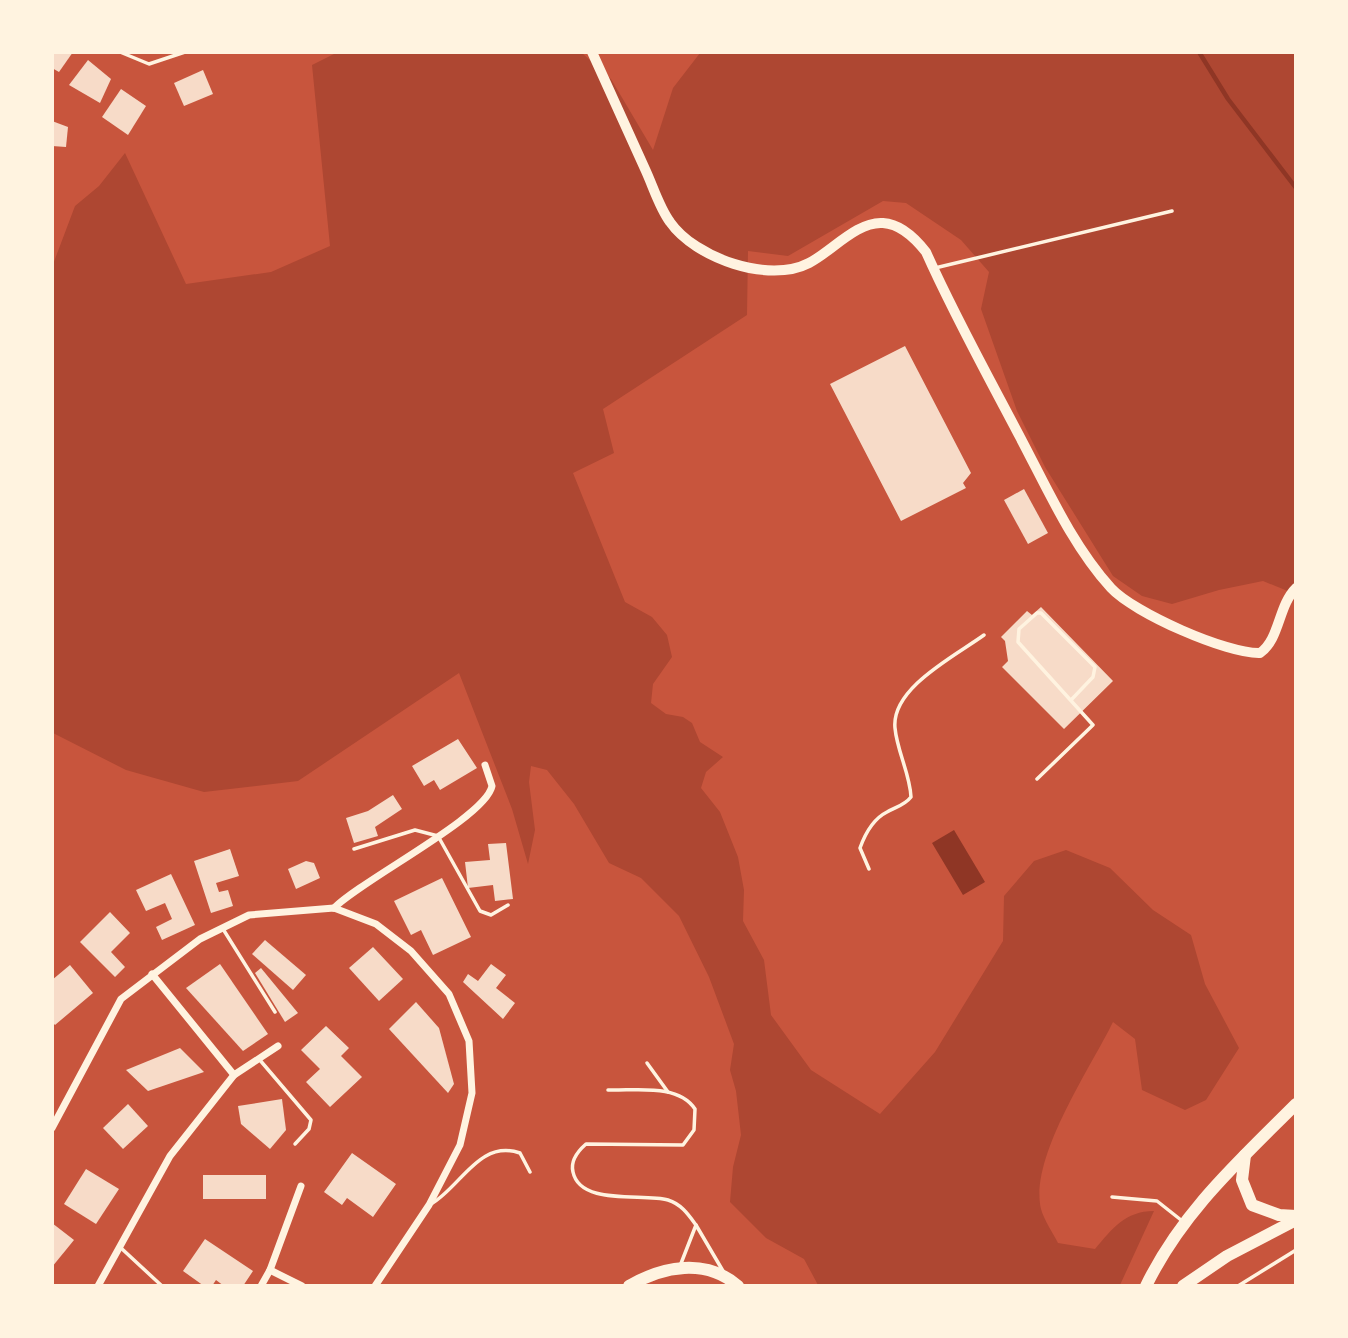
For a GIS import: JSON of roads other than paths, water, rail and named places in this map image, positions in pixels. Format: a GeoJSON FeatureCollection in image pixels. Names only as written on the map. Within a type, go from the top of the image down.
{"type":"FeatureCollection","features":[{"type":"Feature","properties":{"kind":"main road"},"geometry":{"type":"LineString","coordinates":[[1146,1286],[1193,1209],[1296,1104]]}},
{"type":"Feature","properties":{"kind":"main road"},"geometry":{"type":"LineString","coordinates":[[1245,1154],[1242,1180],[1252,1205],[1296,1218]]}},
{"type":"Feature","properties":{"kind":"main road"},"geometry":{"type":"LineString","coordinates":[[1183,1286],[1227,1256],[1296,1218]]}},
{"type":"Feature","properties":{"kind":"main road"},"geometry":{"type":"LineString","coordinates":[[629,1286],[651,1273],[680,1266],[726,1275],[738,1286]]}},
{"type":"Feature","properties":{"kind":"street"},"geometry":{"type":"LineString","coordinates":[[592,52],[670,223],[698,248],[726,261],[758,270],[792,270],[809,263],[869,225],[882,223],[907,232],[926,252],[1059,510],[1097,570],[1128,604],[1201,637],[1242,652],[1260,653],[1269,645],[1280,610],[1296,587]]}},
{"type":"Feature","properties":{"kind":"street"},"geometry":{"type":"LineString","coordinates":[[334,908],[365,881],[438,836],[491,792],[492,786],[485,765]]}},
{"type":"Feature","properties":{"kind":"street"},"geometry":{"type":"LineString","coordinates":[[52,1128],[121,999],[200,939],[249,915],[334,908],[376,924],[411,951],[449,994],[469,1041],[472,1093],[460,1145],[429,1205],[375,1286]]}},
{"type":"Feature","properties":{"kind":"street"},"geometry":{"type":"LineString","coordinates":[[152,974],[234,1075]]}},
{"type":"Feature","properties":{"kind":"street"},"geometry":{"type":"LineString","coordinates":[[98,1286],[170,1156],[234,1075],[278,1046]]}},
{"type":"Feature","properties":{"kind":"street"},"geometry":{"type":"LineString","coordinates":[[261,1286],[270,1270],[301,1186]]}},
{"type":"Feature","properties":{"kind":"street"},"geometry":{"type":"LineString","coordinates":[[270,1270],[302,1286]]}},
{"type":"Feature","properties":{"kind":"lane"},"geometry":{"type":"LineString","coordinates":[[120,52],[149,65],[185,52]]}},
{"type":"Feature","properties":{"kind":"lane"},"geometry":{"type":"LineString","coordinates":[[933,269],[1172,211]]}},
{"type":"Feature","properties":{"kind":"lane"},"geometry":{"type":"LineString","coordinates":[[1037,779],[1093,724],[1018,642],[1019,629],[1037,613],[1041,613],[1095,667],[1093,677],[1072,699]]}},
{"type":"Feature","properties":{"kind":"lane"},"geometry":{"type":"LineString","coordinates":[[869,869],[860,848],[865,833],[883,814],[911,797],[895,726],[897,706],[906,692],[984,635]]}},
{"type":"Feature","properties":{"kind":"lane"},"geometry":{"type":"LineString","coordinates":[[354,849],[415,830],[438,836],[480,911],[491,915],[508,905]]}},
{"type":"Feature","properties":{"kind":"lane"},"geometry":{"type":"LineString","coordinates":[[222,927],[275,1012]]}},
{"type":"Feature","properties":{"kind":"lane"},"geometry":{"type":"LineString","coordinates":[[259,1059],[311,1120],[309,1129],[295,1144]]}},
{"type":"Feature","properties":{"kind":"lane"},"geometry":{"type":"LineString","coordinates":[[647,1063],[668,1092]]}},
{"type":"Feature","properties":{"kind":"lane"},"geometry":{"type":"LineString","coordinates":[[608,1090],[668,1092],[683,1097],[695,1110],[694,1130],[683,1145],[586,1143],[574,1159],[573,1172],[583,1188],[592,1193],[666,1199],[686,1210],[726,1275]]}},
{"type":"Feature","properties":{"kind":"lane"},"geometry":{"type":"LineString","coordinates":[[429,1205],[444,1196],[476,1160],[494,1151],[508,1149],[520,1153],[530,1171]]}},
{"type":"Feature","properties":{"kind":"lane"},"geometry":{"type":"LineString","coordinates":[[1112,1197],[1157,1201],[1183,1222]]}},
{"type":"Feature","properties":{"kind":"lane"},"geometry":{"type":"LineString","coordinates":[[680,1266],[696,1225]]}},
{"type":"Feature","properties":{"kind":"lane"},"geometry":{"type":"LineString","coordinates":[[121,1248],[162,1286]]}},
{"type":"Feature","properties":{"kind":"lane"},"geometry":{"type":"LineString","coordinates":[[1238,1286],[1296,1250]]}},
{"type":"Feature","properties":{"kind":"waterway"},"geometry":{"type":"LineString","coordinates":[[1199,52],[1228,99],[1296,188]]}}]}
